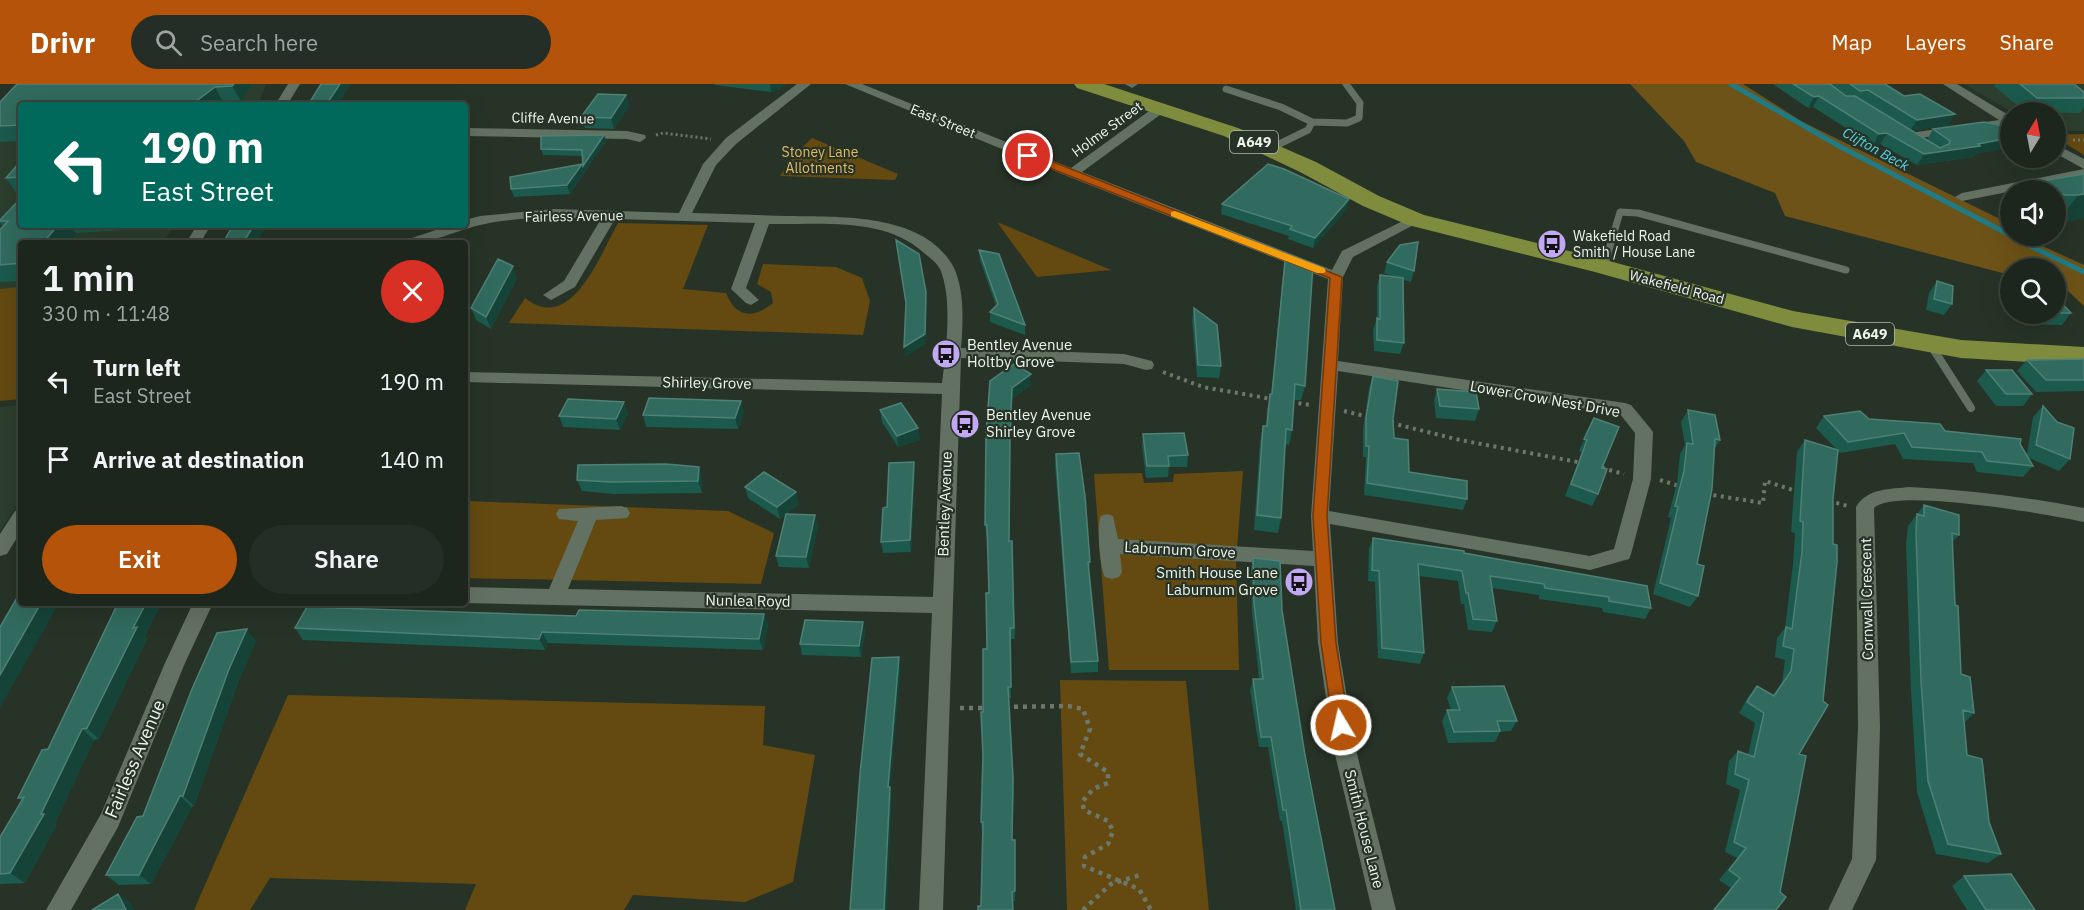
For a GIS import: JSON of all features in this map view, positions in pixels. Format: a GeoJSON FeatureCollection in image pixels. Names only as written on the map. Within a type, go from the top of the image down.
{"type":"FeatureCollection","features":[{"type":"Feature","properties":{"kind":"main road","name":"Wakefield Road"},"geometry":{"type":"LineString","coordinates":[[1084,84],[1231,132],[1371,201],[1416,220],[1604,267],[1792,319],[1961,349],[2084,356]]}},
{"type":"Feature","properties":{"kind":"street"},"geometry":{"type":"LineString","coordinates":[[282,102],[294,84]]}},
{"type":"Feature","properties":{"kind":"street"},"geometry":{"type":"LineString","coordinates":[[684,216],[710,164],[731,141],[805,84]]}},
{"type":"Feature","properties":{"kind":"street","name":"East Street"},"geometry":{"type":"LineString","coordinates":[[851,84],[1336,277]]}},
{"type":"Feature","properties":{"kind":"street"},"geometry":{"type":"LineString","coordinates":[[1948,84],[2000,115]]}},
{"type":"Feature","properties":{"kind":"street","name":"Holme Street"},"geometry":{"type":"LineString","coordinates":[[1071,173],[1160,109]]}},
{"type":"Feature","properties":{"kind":"street"},"geometry":{"type":"LineString","coordinates":[[1926,147],[1905,135],[2000,122]]}},
{"type":"Feature","properties":{"kind":"street","name":"Cliffe Avenue"},"geometry":{"type":"LineString","coordinates":[[468,132],[627,135],[640,138]]}},
{"type":"Feature","properties":{"kind":"street"},"geometry":{"type":"LineString","coordinates":[[2066,154],[2084,165]]}},
{"type":"Feature","properties":{"kind":"street"},"geometry":{"type":"LineString","coordinates":[[1962,197],[2084,173]]}},
{"type":"Feature","properties":{"kind":"street","name":"Fairless Avenue"},"geometry":{"type":"LineString","coordinates":[[468,224],[480,220],[554,213],[684,216]]}},
{"type":"Feature","properties":{"kind":"street"},"geometry":{"type":"LineString","coordinates":[[550,296],[570,284],[611,214]]}},
{"type":"Feature","properties":{"kind":"street","name":"Bentley Avenue"},"geometry":{"type":"LineString","coordinates":[[684,216],[884,225],[917,237],[946,267],[952,300],[954,353],[950,389],[931,910]]}},
{"type":"Feature","properties":{"kind":"street"},"geometry":{"type":"LineString","coordinates":[[751,300],[738,289],[764,219]]}},
{"type":"Feature","properties":{"kind":"street","name":"Smith House Lane"},"geometry":{"type":"LineString","coordinates":[[1384,910],[1344,746],[1328,643],[1320,516],[1336,277],[1347,254],[1416,220]]}},
{"type":"Feature","properties":{"kind":"street","name":"Fairless Avenue"},"geometry":{"type":"LineString","coordinates":[[420,240],[456,228]]}},
{"type":"Feature","properties":{"kind":"street"},"geometry":{"type":"LineString","coordinates":[[954,353],[1124,358],[1146,365]]}},
{"type":"Feature","properties":{"kind":"street","name":"Lower Crow Nest Drive"},"geometry":{"type":"LineString","coordinates":[[1320,516],[1590,563],[1622,554],[1642,479],[1644,432],[1624,410],[1331,365]]}},
{"type":"Feature","properties":{"kind":"street","name":"Shirley Grove"},"geometry":{"type":"LineString","coordinates":[[468,377],[950,389]]}},
{"type":"Feature","properties":{"kind":"street"},"geometry":{"type":"LineString","coordinates":[[1865,512],[1865,507],[1872,499],[1898,494],[2010,501],[2084,515]]}},
{"type":"Feature","properties":{"kind":"street","name":"Cornwall Crescent"},"geometry":{"type":"LineString","coordinates":[[1840,910],[1864,860],[1869,740],[1865,512]]}},
{"type":"Feature","properties":{"kind":"street"},"geometry":{"type":"LineString","coordinates":[[566,514],[621,513]]}},
{"type":"Feature","properties":{"kind":"street"},"geometry":{"type":"LineString","coordinates":[[555,597],[589,515]]}},
{"type":"Feature","properties":{"kind":"street"},"geometry":{"type":"LineString","coordinates":[[0,548],[18,521]]}},
{"type":"Feature","properties":{"kind":"street","name":"Laburnum Grove"},"geometry":{"type":"LineString","coordinates":[[1107,521],[1112,572]]}},
{"type":"Feature","properties":{"kind":"street","name":"Laburnum Grove"},"geometry":{"type":"LineString","coordinates":[[1109,546],[1323,559]]}},
{"type":"Feature","properties":{"kind":"street","name":"Nunlea Royd"},"geometry":{"type":"LineString","coordinates":[[468,595],[942,605]]}},
{"type":"Feature","properties":{"kind":"street","name":"Fairless Avenue"},"geometry":{"type":"LineString","coordinates":[[58,910],[110,820],[202,606]]}},
{"type":"Feature","properties":{"kind":"lane"},"geometry":{"type":"LineString","coordinates":[[1226,89],[1271,104],[1312,122],[1347,123],[1359,118],[1360,103],[1346,84]]}},
{"type":"Feature","properties":{"kind":"lane"},"geometry":{"type":"LineString","coordinates":[[1269,149],[1308,130],[1312,122]]}},
{"type":"Feature","properties":{"kind":"lane"},"geometry":{"type":"LineString","coordinates":[[1604,267],[1620,212],[1638,213],[1846,270]]}},
{"type":"Feature","properties":{"kind":"lane"},"geometry":{"type":"LineString","coordinates":[[1929,344],[1971,408]]}},
{"type":"Feature","properties":{"kind":"path"},"geometry":{"type":"LineString","coordinates":[[640,138],[663,133],[731,141]]}},
{"type":"Feature","properties":{"kind":"path"},"geometry":{"type":"LineString","coordinates":[[1146,365],[1203,387],[1278,400]]}},
{"type":"Feature","properties":{"kind":"path"},"geometry":{"type":"LineString","coordinates":[[1288,402],[1328,407],[1372,418]]}},
{"type":"Feature","properties":{"kind":"path"},"geometry":{"type":"LineString","coordinates":[[1383,421],[1460,440],[1559,457],[1589,465]]}},
{"type":"Feature","properties":{"kind":"path"},"geometry":{"type":"LineString","coordinates":[[1599,467],[1642,479],[1657,479],[1686,488]]}},
{"type":"Feature","properties":{"kind":"path"},"geometry":{"type":"LineString","coordinates":[[1696,491],[1716,497],[1763,503],[1765,481],[1809,495]]}},
{"type":"Feature","properties":{"kind":"path"},"geometry":{"type":"LineString","coordinates":[[1821,498],[1865,512]]}},
{"type":"Feature","properties":{"kind":"path"},"geometry":{"type":"LineString","coordinates":[[938,709],[1068,706],[1083,709],[1091,723],[1089,737],[1083,744],[1080,754],[1108,772],[1108,783],[1093,789],[1082,801],[1084,810],[1108,821],[1113,831],[1108,844],[1085,857],[1084,866],[1139,890],[1152,910]]}},
{"type":"Feature","properties":{"kind":"path"},"geometry":{"type":"LineString","coordinates":[[1083,910],[1111,884],[1140,875]]}},
{"type":"Feature","properties":{"kind":"shaded area"},"geometry":{"type":"Polygon","coordinates":[[[63,84],[266,84],[259,102],[19,102],[63,84]]]}},
{"type":"Feature","properties":{"kind":"shaded area"},"geometry":{"type":"Polygon","coordinates":[[[1630,84],[1743,84],[1801,121],[2000,219],[2000,246],[2043,246],[2084,265],[2084,306],[2066,290],[2066,258],[2000,258],[2000,272],[1785,216],[1775,193],[1696,162],[1684,141],[1630,84]]]}},
{"type":"Feature","properties":{"kind":"shaded area"},"geometry":{"type":"Polygon","coordinates":[[[1964,84],[2084,84],[2084,131],[2066,131],[2066,102],[2000,102],[2000,105],[1964,84]]]}},
{"type":"Feature","properties":{"kind":"shaded area"},"geometry":{"type":"Polygon","coordinates":[[[18,103],[18,228],[174,228],[164,240],[18,240],[18,397],[0,399],[0,110],[18,103]]]}},
{"type":"Feature","properties":{"kind":"shaded area"},"geometry":{"type":"Polygon","coordinates":[[[18,405],[18,502],[0,532],[0,407],[18,405]]]}},
{"type":"Feature","properties":{"kind":"green space"},"geometry":{"type":"Polygon","coordinates":[[[2084,134],[2084,155],[2066,144],[2066,135],[2084,134]]]}},
{"type":"Feature","properties":{"kind":"green space","name":"Stoney Lane Allotments"},"geometry":{"type":"Polygon","coordinates":[[[812,138],[898,174],[895,180],[780,176],[796,153],[812,138]]]}},
{"type":"Feature","properties":{"kind":"green space"},"geometry":{"type":"Polygon","coordinates":[[[997,222],[1111,270],[1037,277],[997,222]]]}},
{"type":"Feature","properties":{"kind":"green space"},"geometry":{"type":"Polygon","coordinates":[[[618,223],[708,225],[683,289],[726,293],[735,307],[746,313],[759,312],[773,303],[771,292],[757,284],[763,264],[836,267],[862,278],[870,301],[863,335],[509,323],[525,298],[541,307],[556,306],[570,299],[593,271],[618,223]]]}},
{"type":"Feature","properties":{"kind":"green space"},"geometry":{"type":"Polygon","coordinates":[[[18,287],[18,399],[0,401],[0,289],[18,287]]]}},
{"type":"Feature","properties":{"kind":"green space"},"geometry":{"type":"Polygon","coordinates":[[[1243,471],[1236,561],[1239,670],[1109,670],[1094,474],[1142,473],[1144,483],[1173,482],[1174,474],[1243,471]]]}},
{"type":"Feature","properties":{"kind":"green space"},"geometry":{"type":"Polygon","coordinates":[[[468,501],[728,511],[774,533],[761,584],[468,578],[468,501]]]}},
{"type":"Feature","properties":{"kind":"green space"},"geometry":{"type":"Polygon","coordinates":[[[1060,680],[1186,681],[1209,910],[1067,910],[1060,680]]]}},
{"type":"Feature","properties":{"kind":"green space"},"geometry":{"type":"Polygon","coordinates":[[[288,695],[765,706],[763,745],[815,755],[793,882],[745,902],[633,895],[624,910],[465,910],[476,884],[270,878],[250,910],[194,910],[288,695]]]}},
{"type":"Feature","properties":{"kind":"building"},"geometry":{"type":"Polygon","coordinates":[[[17,84],[234,84],[215,87],[195,102],[18,102],[18,125],[0,126],[0,102],[17,84]]]}},
{"type":"Feature","properties":{"kind":"building"},"geometry":{"type":"Polygon","coordinates":[[[321,84],[340,84],[328,102],[310,102],[321,84]]]}},
{"type":"Feature","properties":{"kind":"building"},"geometry":{"type":"Polygon","coordinates":[[[1793,84],[1830,84],[1846,96],[1855,96],[1940,148],[1949,144],[1950,141],[1933,129],[1984,122],[2000,125],[2000,140],[1978,144],[1980,146],[1924,154],[1887,133],[1879,134],[1819,96],[1814,97],[1793,84]]]}},
{"type":"Feature","properties":{"kind":"building"},"geometry":{"type":"Polygon","coordinates":[[[1850,84],[1885,84],[1904,96],[1920,94],[1955,114],[1917,120],[1868,90],[1860,91],[1850,84]]]}},
{"type":"Feature","properties":{"kind":"building"},"geometry":{"type":"Polygon","coordinates":[[[2020,84],[2074,84],[2084,92],[2084,98],[2037,98],[2020,84]]]}},
{"type":"Feature","properties":{"kind":"building"},"geometry":{"type":"Polygon","coordinates":[[[598,94],[626,95],[611,118],[581,117],[598,94]]]}},
{"type":"Feature","properties":{"kind":"building"},"geometry":{"type":"Polygon","coordinates":[[[604,135],[583,166],[582,150],[541,149],[541,136],[604,135]]]}},
{"type":"Feature","properties":{"kind":"building"},"geometry":{"type":"Polygon","coordinates":[[[18,164],[18,177],[6,178],[18,164]]]}},
{"type":"Feature","properties":{"kind":"building"},"geometry":{"type":"Polygon","coordinates":[[[582,164],[567,185],[511,189],[510,177],[582,164]]]}},
{"type":"Feature","properties":{"kind":"building"},"geometry":{"type":"Polygon","coordinates":[[[1268,164],[1349,199],[1315,238],[1290,229],[1292,226],[1222,204],[1268,164]]]}},
{"type":"Feature","properties":{"kind":"building"},"geometry":{"type":"Polygon","coordinates":[[[2084,174],[2084,194],[2066,195],[2066,180],[2049,180],[2084,174]]]}},
{"type":"Feature","properties":{"kind":"building"},"geometry":{"type":"Polygon","coordinates":[[[18,201],[18,228],[56,228],[46,240],[18,240],[18,263],[0,265],[0,230],[8,221],[0,220],[18,201]]]}},
{"type":"Feature","properties":{"kind":"building"},"geometry":{"type":"Polygon","coordinates":[[[231,228],[252,228],[245,240],[225,240],[231,228]]]}},
{"type":"Feature","properties":{"kind":"building"},"geometry":{"type":"Polygon","coordinates":[[[896,240],[919,254],[926,292],[925,334],[904,347],[906,303],[896,240]]]}},
{"type":"Feature","properties":{"kind":"building"},"geometry":{"type":"Polygon","coordinates":[[[1418,242],[1414,271],[1387,262],[1400,245],[1418,242]]]}},
{"type":"Feature","properties":{"kind":"building"},"geometry":{"type":"Polygon","coordinates":[[[979,250],[999,254],[1025,325],[990,312],[998,304],[979,250]]]}},
{"type":"Feature","properties":{"kind":"building"},"geometry":{"type":"Polygon","coordinates":[[[498,259],[513,266],[486,317],[471,308],[498,259]]]}},
{"type":"Feature","properties":{"kind":"building"},"geometry":{"type":"Polygon","coordinates":[[[1285,261],[1313,264],[1305,386],[1295,384],[1292,430],[1286,429],[1281,518],[1257,515],[1263,426],[1267,426],[1270,394],[1272,394],[1285,261]]]}},
{"type":"Feature","properties":{"kind":"building"},"geometry":{"type":"Polygon","coordinates":[[[1380,275],[1403,278],[1404,343],[1377,340],[1377,318],[1380,319],[1380,275]]]}},
{"type":"Feature","properties":{"kind":"building"},"geometry":{"type":"Polygon","coordinates":[[[1937,281],[1953,286],[1952,304],[1934,299],[1937,281]]]}},
{"type":"Feature","properties":{"kind":"building"},"geometry":{"type":"Polygon","coordinates":[[[1194,308],[1217,325],[1221,366],[1198,365],[1194,308]]]}},
{"type":"Feature","properties":{"kind":"building"},"geometry":{"type":"Polygon","coordinates":[[[2084,359],[2084,380],[2046,380],[2027,360],[2084,359]]]}},
{"type":"Feature","properties":{"kind":"building"},"geometry":{"type":"Polygon","coordinates":[[[1014,364],[1031,374],[1012,388],[1010,436],[1009,541],[1012,541],[1014,628],[1010,628],[1011,687],[1008,687],[1013,777],[1012,840],[1015,840],[1015,891],[1012,892],[1013,910],[978,910],[978,906],[981,906],[983,822],[981,822],[983,756],[981,712],[983,712],[983,649],[987,649],[986,593],[989,593],[987,525],[985,525],[986,434],[990,381],[1014,364]]]}},
{"type":"Feature","properties":{"kind":"building"},"geometry":{"type":"Polygon","coordinates":[[[1986,370],[2012,370],[2032,394],[2006,394],[1986,370]]]}},
{"type":"Feature","properties":{"kind":"building"},"geometry":{"type":"Polygon","coordinates":[[[1373,376],[1398,381],[1393,419],[1394,438],[1408,440],[1409,472],[1467,481],[1467,499],[1367,483],[1369,446],[1366,446],[1366,418],[1373,376]]]}},
{"type":"Feature","properties":{"kind":"building"},"geometry":{"type":"Polygon","coordinates":[[[1437,389],[1476,392],[1479,409],[1440,406],[1437,389]]]}},
{"type":"Feature","properties":{"kind":"building"},"geometry":{"type":"Polygon","coordinates":[[[649,398],[741,401],[735,418],[643,415],[649,398]]]}},
{"type":"Feature","properties":{"kind":"building"},"geometry":{"type":"Polygon","coordinates":[[[568,399],[624,402],[616,419],[559,416],[568,399]]]}},
{"type":"Feature","properties":{"kind":"building"},"geometry":{"type":"Polygon","coordinates":[[[901,403],[918,428],[897,436],[880,410],[901,403]]]}},
{"type":"Feature","properties":{"kind":"building"},"geometry":{"type":"Polygon","coordinates":[[[2043,406],[2057,422],[2074,428],[2070,459],[2036,445],[2043,406]]]}},
{"type":"Feature","properties":{"kind":"building"},"geometry":{"type":"Polygon","coordinates":[[[1688,410],[1715,415],[1720,440],[1715,439],[1712,489],[1697,564],[1704,566],[1698,596],[1660,583],[1678,507],[1675,506],[1684,471],[1687,443],[1693,444],[1688,410]]]}},
{"type":"Feature","properties":{"kind":"building"},"geometry":{"type":"Polygon","coordinates":[[[1860,411],[1869,419],[1940,424],[1945,431],[2021,439],[2020,444],[2033,466],[1987,461],[1982,452],[1912,447],[1904,433],[1848,442],[1824,416],[1860,411]]]}},
{"type":"Feature","properties":{"kind":"building"},"geometry":{"type":"Polygon","coordinates":[[[1594,418],[1619,427],[1602,468],[1607,469],[1598,494],[1571,484],[1587,440],[1584,439],[1594,418]]]}},
{"type":"Feature","properties":{"kind":"building"},"geometry":{"type":"Polygon","coordinates":[[[1184,433],[1188,455],[1168,456],[1169,466],[1147,466],[1143,434],[1184,433]]]}},
{"type":"Feature","properties":{"kind":"building"},"geometry":{"type":"Polygon","coordinates":[[[1805,440],[1838,450],[1833,499],[1833,544],[1837,545],[1837,562],[1823,701],[1828,705],[1799,754],[1806,756],[1780,892],[1786,897],[1776,910],[1714,910],[1740,878],[1729,870],[1746,848],[1734,842],[1749,780],[1735,774],[1738,751],[1754,757],[1764,713],[1747,702],[1757,686],[1774,696],[1791,671],[1794,649],[1783,646],[1786,627],[1792,629],[1802,552],[1803,522],[1800,521],[1805,440]]]}},
{"type":"Feature","properties":{"kind":"building"},"geometry":{"type":"Polygon","coordinates":[[[1079,453],[1085,496],[1090,562],[1088,562],[1098,661],[1071,662],[1056,454],[1079,453]]]}},
{"type":"Feature","properties":{"kind":"building"},"geometry":{"type":"Polygon","coordinates":[[[914,462],[910,540],[881,542],[883,508],[887,507],[889,463],[914,462]]]}},
{"type":"Feature","properties":{"kind":"building"},"geometry":{"type":"Polygon","coordinates":[[[666,464],[699,467],[698,481],[577,480],[578,465],[666,464]]]}},
{"type":"Feature","properties":{"kind":"building"},"geometry":{"type":"Polygon","coordinates":[[[764,472],[796,492],[777,507],[745,487],[764,472]]]}},
{"type":"Feature","properties":{"kind":"building"},"geometry":{"type":"Polygon","coordinates":[[[1924,505],[1959,515],[1959,535],[1952,533],[1955,605],[1958,606],[1961,674],[1970,677],[1974,713],[1963,710],[1967,755],[1982,759],[1989,822],[2001,854],[1948,844],[1928,781],[1921,681],[1916,533],[1917,514],[1924,516],[1924,505]]]}},
{"type":"Feature","properties":{"kind":"building"},"geometry":{"type":"Polygon","coordinates":[[[786,514],[815,515],[806,557],[776,556],[786,514]]]}},
{"type":"Feature","properties":{"kind":"building"},"geometry":{"type":"Polygon","coordinates":[[[1373,538],[1464,551],[1464,553],[1647,586],[1651,608],[1609,601],[1609,597],[1545,588],[1544,584],[1490,576],[1497,621],[1473,619],[1462,571],[1418,564],[1424,653],[1382,648],[1379,571],[1372,570],[1373,538]]]}},
{"type":"Feature","properties":{"kind":"building"},"geometry":{"type":"Polygon","coordinates":[[[1253,558],[1280,561],[1282,610],[1305,755],[1335,910],[1301,910],[1286,810],[1283,810],[1271,737],[1261,737],[1253,679],[1263,679],[1254,603],[1253,558]]]}},
{"type":"Feature","properties":{"kind":"building"},"geometry":{"type":"Polygon","coordinates":[[[18,596],[18,606],[39,606],[0,675],[0,627],[18,596]]]}},
{"type":"Feature","properties":{"kind":"building"},"geometry":{"type":"Polygon","coordinates":[[[117,606],[144,606],[133,628],[137,627],[87,728],[82,729],[41,814],[44,814],[10,873],[0,874],[0,837],[24,797],[18,798],[42,750],[48,749],[117,606]]]}},
{"type":"Feature","properties":{"kind":"building"},"geometry":{"type":"Polygon","coordinates":[[[307,607],[576,616],[579,610],[764,614],[759,639],[542,632],[539,639],[295,628],[307,607]]]}},
{"type":"Feature","properties":{"kind":"building"},"geometry":{"type":"Polygon","coordinates":[[[805,620],[863,622],[859,646],[800,644],[805,620]]]}},
{"type":"Feature","properties":{"kind":"building"},"geometry":{"type":"Polygon","coordinates":[[[247,629],[229,669],[183,796],[180,796],[139,875],[106,875],[137,817],[143,816],[192,689],[217,633],[247,629]]]}},
{"type":"Feature","properties":{"kind":"building"},"geometry":{"type":"Polygon","coordinates":[[[899,657],[888,787],[890,787],[884,910],[850,910],[860,774],[872,658],[899,657]]]}},
{"type":"Feature","properties":{"kind":"building"},"geometry":{"type":"Polygon","coordinates":[[[1504,686],[1517,721],[1497,721],[1500,731],[1454,732],[1447,710],[1460,710],[1452,687],[1504,686]]]}},
{"type":"Feature","properties":{"kind":"building"},"geometry":{"type":"Polygon","coordinates":[[[2011,874],[2035,910],[1986,910],[1964,876],[2011,874]]]}},
{"type":"Feature","properties":{"kind":"building"},"geometry":{"type":"Polygon","coordinates":[[[118,894],[126,910],[92,910],[118,894]]]}},
{"type":"Feature","properties":{"kind":"waterway","name":"Clifton Beck"},"geometry":{"type":"LineString","coordinates":[[1731,84],[1839,146],[2000,230]]}},
{"type":"Feature","properties":{"kind":"waterway","name":"Clifton Beck"},"geometry":{"type":"LineString","coordinates":[[2031,246],[2084,272]]}},
{"type":"Feature","properties":{"kind":"slow traffic"},"geometry":{"type":"LineString","coordinates":[[1175,214],[1320,271]]}},
{"type":"Feature","properties":{"kind":"place","name":"Wakefield Road Smith / House Lane"},"geometry":{"type":"Point","coordinates":[1552,244]}},
{"type":"Feature","properties":{"kind":"place","name":"Bentley Avenue Holtby Grove"},"geometry":{"type":"Point","coordinates":[946,354]}},
{"type":"Feature","properties":{"kind":"place","name":"Bentley Avenue Shirley Grove"},"geometry":{"type":"Point","coordinates":[965,424]}},
{"type":"Feature","properties":{"kind":"place","name":"Smith House Lane Laburnum Grove"},"geometry":{"type":"Point","coordinates":[1299,582]}},
{"type":"Feature","properties":{"kind":"route"},"geometry":{"type":"LineString","coordinates":[[1028,156],[1336,277],[1320,516],[1328,643],[1341,725]]}}]}
